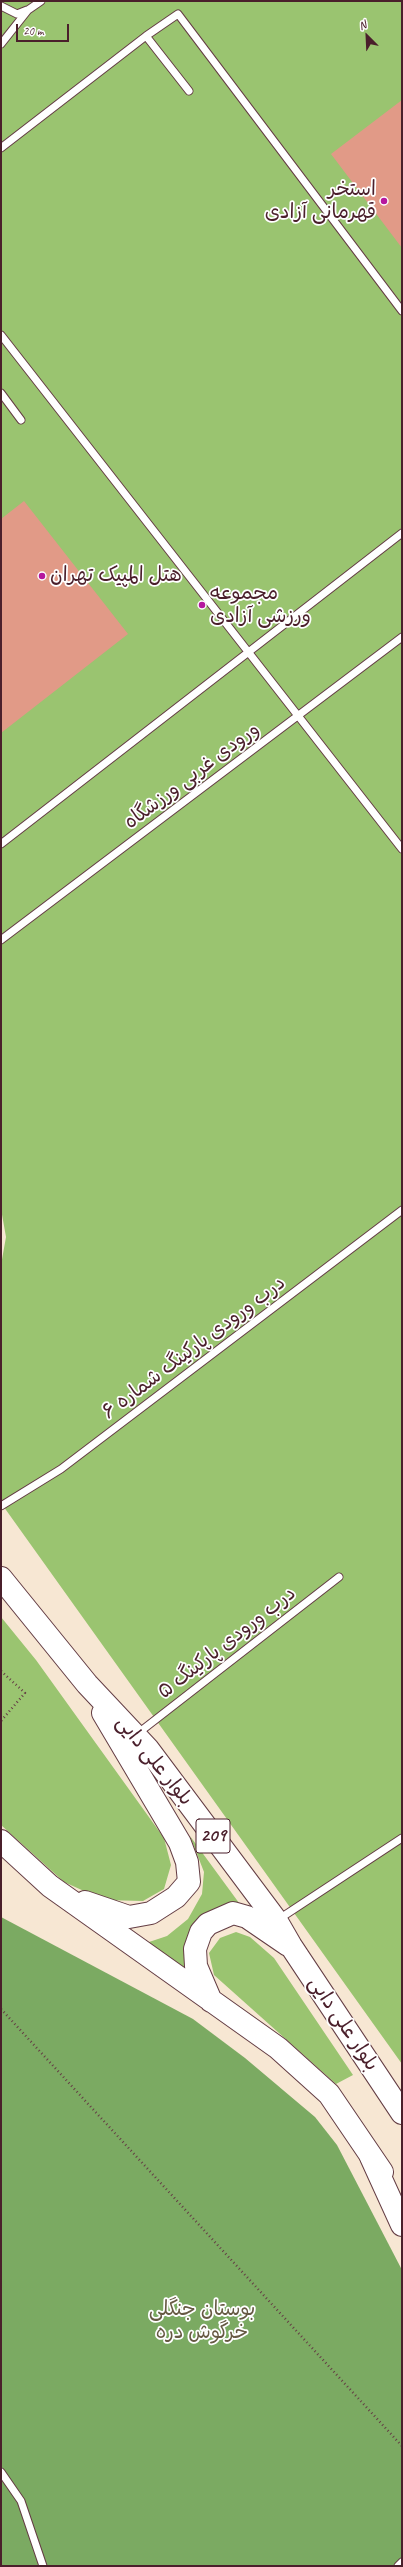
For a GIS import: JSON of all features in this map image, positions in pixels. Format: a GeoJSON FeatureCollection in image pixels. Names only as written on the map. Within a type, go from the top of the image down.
{"type":"FeatureCollection","features":[{"type":"Feature","properties":{"kind":"main road","name":"بلوار علی دایی"},"geometry":{"type":"LineString","coordinates":[[1,1578],[87,1684],[135,1735],[276,1920],[291,1946],[402,2113]]}},
{"type":"Feature","properties":{"kind":"main road"},"geometry":{"type":"LineString","coordinates":[[50,1886],[101,1909],[129,1917],[151,1913],[176,1897],[189,1882],[187,1862],[180,1843],[87,1684]]}},
{"type":"Feature","properties":{"kind":"main road"},"geometry":{"type":"LineString","coordinates":[[1,1842],[50,1886],[278,2048],[330,2094],[371,2157],[402,2200]]}},
{"type":"Feature","properties":{"kind":"main road"},"geometry":{"type":"LineString","coordinates":[[211,2001],[196,1966],[195,1949],[201,1932],[208,1924],[233,1913],[247,1917],[291,1946]]}},
{"type":"Feature","properties":{"kind":"main road"},"geometry":{"type":"LineString","coordinates":[[371,2157],[402,2225]]}},
{"type":"Feature","properties":{"kind":"lane"},"geometry":{"type":"LineString","coordinates":[[1,6],[17,14],[28,10],[41,1]]}},
{"type":"Feature","properties":{"kind":"lane"},"geometry":{"type":"LineString","coordinates":[[1,44],[28,10]]}},
{"type":"Feature","properties":{"kind":"lane"},"geometry":{"type":"LineString","coordinates":[[1,148],[146,36],[178,14],[402,311]]}},
{"type":"Feature","properties":{"kind":"lane"},"geometry":{"type":"LineString","coordinates":[[146,36],[189,91]]}},
{"type":"Feature","properties":{"kind":"lane"},"geometry":{"type":"LineString","coordinates":[[1,335],[402,849]]}},
{"type":"Feature","properties":{"kind":"lane"},"geometry":{"type":"LineString","coordinates":[[1,393],[20,420]]}},
{"type":"Feature","properties":{"kind":"lane"},"geometry":{"type":"LineString","coordinates":[[1,844],[402,533]]}},
{"type":"Feature","properties":{"kind":"lane","name":"ورودی غربی ورزشگاه"},"geometry":{"type":"LineString","coordinates":[[1,940],[402,637]]}},
{"type":"Feature","properties":{"kind":"lane","name":"درب ورودی پارکینگ شماره ۶"},"geometry":{"type":"LineString","coordinates":[[1,1506],[61,1469],[402,1210]]}},
{"type":"Feature","properties":{"kind":"lane","name":"درب ورودی پارکینگ ۵"},"geometry":{"type":"LineString","coordinates":[[135,1735],[339,1577]]}},
{"type":"Feature","properties":{"kind":"lane"},"geometry":{"type":"LineString","coordinates":[[276,1920],[402,1838]]}},
{"type":"Feature","properties":{"kind":"lane"},"geometry":{"type":"LineString","coordinates":[[1,2472],[21,2501],[43,2566]]}},
{"type":"Feature","properties":{"kind":"lane"},"geometry":{"type":"LineString","coordinates":[[398,2566],[402,2562]]}},
{"type":"Feature","properties":{"kind":"path"},"geometry":{"type":"LineString","coordinates":[[1,1671],[25,1693],[1,1721]]}},
{"type":"Feature","properties":{"kind":"path"},"geometry":{"type":"LineString","coordinates":[[1,2009],[402,2446]]}},
{"type":"Feature","properties":{"kind":"green space","name":"مجموعه ورزشی آزادی"},"geometry":{"type":"Polygon","coordinates":[[[1,1],[402,1],[402,2064],[1,1503],[1,1265],[6,1237],[1,1209],[1,1]]]}},
{"type":"Feature","properties":{"kind":"green space"},"geometry":{"type":"Polygon","coordinates":[[[1,1617],[36,1660],[164,1838],[171,1865],[164,1889],[143,1901],[104,1900],[64,1882],[1,1825],[1,1617]]]}},
{"type":"Feature","properties":{"kind":"green space"},"geometry":{"type":"Polygon","coordinates":[[[190,1836],[242,1907],[203,1919],[191,1975],[137,1946],[167,1936],[188,1919],[202,1894],[204,1872],[190,1836]]]}},
{"type":"Feature","properties":{"kind":"green space","name":"بوستان جنگلی خرگوش دره"},"geometry":{"type":"Polygon","coordinates":[[[1,1917],[193,2019],[245,2058],[315,2117],[337,2145],[402,2270],[402,2566],[1,2566],[1,1917]]]}},
{"type":"Feature","properties":{"kind":"green space"},"geometry":{"type":"Polygon","coordinates":[[[236,1932],[250,1937],[274,1958],[353,2075],[336,2084],[214,1975],[209,1953],[220,1938],[236,1932]]]}},
{"type":"Feature","properties":{"kind":"building","name":"استخر قهرمانی آزادی"},"geometry":{"type":"Polygon","coordinates":[[[402,100],[402,248],[331,154],[402,100]]]}},
{"type":"Feature","properties":{"kind":"building","name":"هتل المپیک تهران"},"geometry":{"type":"Polygon","coordinates":[[[24,501],[128,634],[1,733],[1,519],[24,501]]]}},
{"type":"Feature","properties":{"kind":"place","name":"استخر قهرمانی آزادی"},"geometry":{"type":"Point","coordinates":[384,201]}},
{"type":"Feature","properties":{"kind":"place","name":"هتل المپیک تهران"},"geometry":{"type":"Point","coordinates":[42,576]}},
{"type":"Feature","properties":{"kind":"place","name":"مجموعه ورزشی آزادی"},"geometry":{"type":"Point","coordinates":[202,605]}}]}
